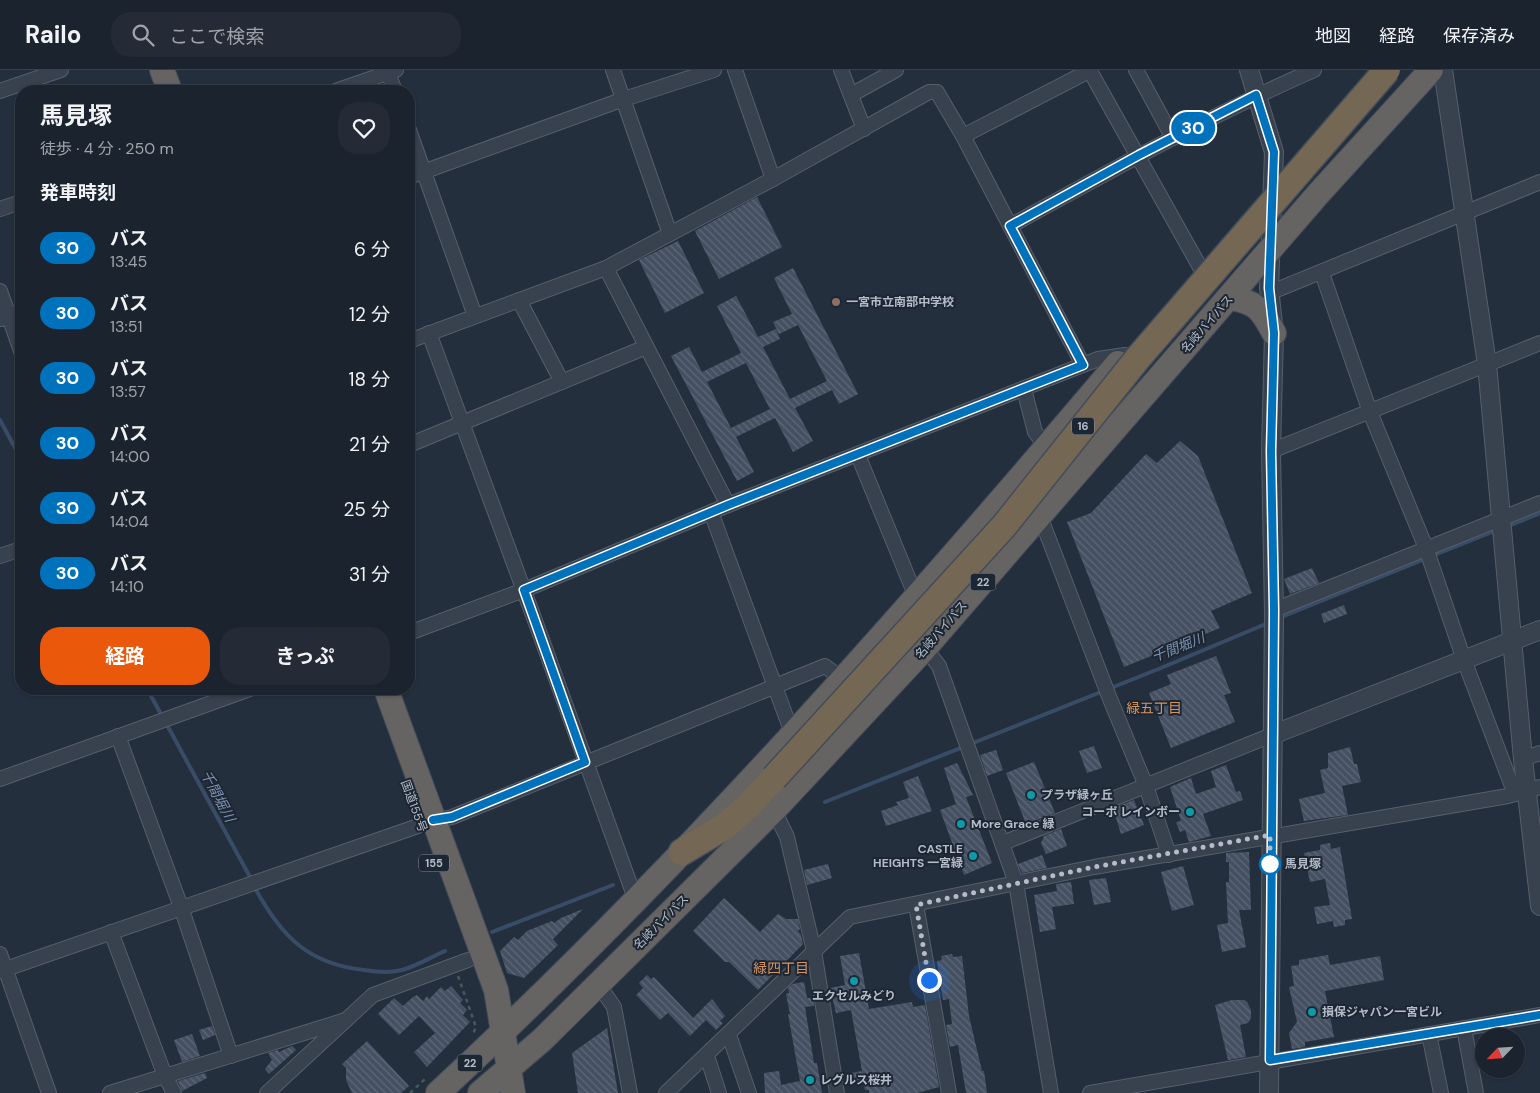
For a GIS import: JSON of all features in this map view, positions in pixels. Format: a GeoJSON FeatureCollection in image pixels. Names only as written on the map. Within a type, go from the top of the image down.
{"type":"FeatureCollection","features":[{"type":"Feature","properties":{"kind":"highway"},"geometry":{"type":"LineString","coordinates":[[148,70],[154,85]]}},
{"type":"Feature","properties":{"kind":"highway"},"geometry":{"type":"LineString","coordinates":[[162,70],[168,85]]}},
{"type":"Feature","properties":{"kind":"highway","name":"22"},"geometry":{"type":"LineString","coordinates":[[434,1084],[503,1033],[636,901],[792,732],[843,680],[1126,355],[1205,276],[1381,70]]}},
{"type":"Feature","properties":{"kind":"highway","name":"16"},"geometry":{"type":"LineString","coordinates":[[682,852],[724,827],[746,808],[1004,526],[1138,358],[1386,70]]}},
{"type":"Feature","properties":{"kind":"highway","name":"名岐バイパス"},"geometry":{"type":"LineString","coordinates":[[480,1093],[510,1069],[774,810],[925,648],[1272,250],[1319,193],[1431,70]]}},
{"type":"Feature","properties":{"kind":"highway"},"geometry":{"type":"LineString","coordinates":[[1229,298],[1243,300],[1258,308],[1264,313],[1274,333]]}},
{"type":"Feature","properties":{"kind":"highway","name":"国道155号"},"geometry":{"type":"LineString","coordinates":[[374,695],[496,990],[513,1093]]}},
{"type":"Feature","properties":{"kind":"highway","name":"国道155号"},"geometry":{"type":"LineString","coordinates":[[388,695],[427,823],[461,962],[503,1033]]}},
{"type":"Feature","properties":{"kind":"street"},"geometry":{"type":"LineString","coordinates":[[17,85],[61,70]]}},
{"type":"Feature","properties":{"kind":"street"},"geometry":{"type":"LineString","coordinates":[[614,70],[670,234]]}},
{"type":"Feature","properties":{"kind":"street"},"geometry":{"type":"LineString","coordinates":[[415,175],[624,99],[714,70]]}},
{"type":"Feature","properties":{"kind":"street"},"geometry":{"type":"LineString","coordinates":[[736,70],[773,179]]}},
{"type":"Feature","properties":{"kind":"street"},"geometry":{"type":"LineString","coordinates":[[841,70],[864,129]]}},
{"type":"Feature","properties":{"kind":"street"},"geometry":{"type":"LineString","coordinates":[[851,95],[896,70]]}},
{"type":"Feature","properties":{"kind":"street"},"geometry":{"type":"LineString","coordinates":[[963,136],[1091,70],[1205,276]]}},
{"type":"Feature","properties":{"kind":"street"},"geometry":{"type":"LineString","coordinates":[[1136,70],[1174,138]]}},
{"type":"Feature","properties":{"kind":"street"},"geometry":{"type":"LineString","coordinates":[[1249,70],[1274,152],[1269,293],[1274,333],[1271,451],[1274,617],[1270,835],[1269,1093]]}},
{"type":"Feature","properties":{"kind":"street"},"geometry":{"type":"LineString","coordinates":[[1010,226],[1139,155],[1256,95],[1314,70]]}},
{"type":"Feature","properties":{"kind":"street"},"geometry":{"type":"LineString","coordinates":[[1443,70],[1488,364],[1523,759],[1539,882],[1540,906]]}},
{"type":"Feature","properties":{"kind":"street"},"geometry":{"type":"LineString","coordinates":[[352,85],[390,71],[394,85]]}},
{"type":"Feature","properties":{"kind":"street"},"geometry":{"type":"LineString","coordinates":[[0,91],[15,86]]}},
{"type":"Feature","properties":{"kind":"street"},"geometry":{"type":"LineString","coordinates":[[415,339],[606,268],[773,179],[929,92],[936,92],[963,136],[1083,365]]}},
{"type":"Feature","properties":{"kind":"street"},"geometry":{"type":"LineString","coordinates":[[415,147],[475,316]]}},
{"type":"Feature","properties":{"kind":"street"},"geometry":{"type":"LineString","coordinates":[[1269,293],[1322,273],[1540,182]]}},
{"type":"Feature","properties":{"kind":"street"},"geometry":{"type":"LineString","coordinates":[[0,209],[15,204]]}},
{"type":"Feature","properties":{"kind":"street"},"geometry":{"type":"LineString","coordinates":[[606,268],[728,505]]}},
{"type":"Feature","properties":{"kind":"street"},"geometry":{"type":"LineString","coordinates":[[1322,273],[1370,412],[1428,555],[1464,660],[1528,791]]}},
{"type":"Feature","properties":{"kind":"street"},"geometry":{"type":"LineString","coordinates":[[0,292],[15,331]]}},
{"type":"Feature","properties":{"kind":"street"},"geometry":{"type":"LineString","coordinates":[[519,300],[562,382]]}},
{"type":"Feature","properties":{"kind":"street"},"geometry":{"type":"LineString","coordinates":[[429,333],[636,901]]}},
{"type":"Feature","properties":{"kind":"street"},"geometry":{"type":"LineString","coordinates":[[1271,451],[1540,343]]}},
{"type":"Feature","properties":{"kind":"street"},"geometry":{"type":"LineString","coordinates":[[415,443],[646,347]]}},
{"type":"Feature","properties":{"kind":"street"},"geometry":{"type":"LineString","coordinates":[[415,631],[524,590],[728,505],[858,455],[1098,358],[1126,355]]}},
{"type":"Feature","properties":{"kind":"street"},"geometry":{"type":"LineString","coordinates":[[1024,389],[1035,432],[1047,448]]}},
{"type":"Feature","properties":{"kind":"street"},"geometry":{"type":"LineString","coordinates":[[858,455],[916,596]]}},
{"type":"Feature","properties":{"kind":"street"},"geometry":{"type":"LineString","coordinates":[[1274,617],[1503,524],[1540,503]]}},
{"type":"Feature","properties":{"kind":"street"},"geometry":{"type":"LineString","coordinates":[[711,512],[792,732]]}},
{"type":"Feature","properties":{"kind":"street"},"geometry":{"type":"LineString","coordinates":[[1040,516],[1103,682],[1146,786],[1169,855]]}},
{"type":"Feature","properties":{"kind":"street"},"geometry":{"type":"LineString","coordinates":[[0,556],[15,551]]}},
{"type":"Feature","properties":{"kind":"street"},"geometry":{"type":"LineString","coordinates":[[1003,843],[1540,630]]}},
{"type":"Feature","properties":{"kind":"street"},"geometry":{"type":"LineString","coordinates":[[925,648],[939,666],[1016,884],[1051,1093]]}},
{"type":"Feature","properties":{"kind":"street"},"geometry":{"type":"LineString","coordinates":[[3,970],[427,823],[452,817],[825,666],[843,680]]}},
{"type":"Feature","properties":{"kind":"street"},"geometry":{"type":"LineString","coordinates":[[0,779],[118,736],[217,695]]}},
{"type":"Feature","properties":{"kind":"street"},"geometry":{"type":"LineString","coordinates":[[118,736],[181,907],[231,1056]]}},
{"type":"Feature","properties":{"kind":"street"},"geometry":{"type":"LineString","coordinates":[[1523,759],[1540,753]]}},
{"type":"Feature","properties":{"kind":"street"},"geometry":{"type":"LineString","coordinates":[[666,1093],[730,1035],[814,951],[850,918],[1094,867],[1528,791]]}},
{"type":"Feature","properties":{"kind":"street"},"geometry":{"type":"LineString","coordinates":[[774,810],[788,837],[814,951],[837,1093]]}},
{"type":"Feature","properties":{"kind":"street"},"geometry":{"type":"LineString","coordinates":[[916,905],[949,1093]]}},
{"type":"Feature","properties":{"kind":"street"},"geometry":{"type":"LineString","coordinates":[[111,932],[165,1076],[174,1093]]}},
{"type":"Feature","properties":{"kind":"street"},"geometry":{"type":"LineString","coordinates":[[0,954],[3,970],[49,1093]]}},
{"type":"Feature","properties":{"kind":"street"},"geometry":{"type":"LineString","coordinates":[[267,1093],[373,995],[461,962]]}},
{"type":"Feature","properties":{"kind":"street"},"geometry":{"type":"LineString","coordinates":[[598,984],[614,1007],[630,1093]]}},
{"type":"Feature","properties":{"kind":"street"},"geometry":{"type":"LineString","coordinates":[[1090,1093],[1270,1060],[1540,1015]]}},
{"type":"Feature","properties":{"kind":"street"},"geometry":{"type":"LineString","coordinates":[[110,1093],[346,1020]]}},
{"type":"Feature","properties":{"kind":"street"},"geometry":{"type":"LineString","coordinates":[[1464,1028],[1476,1093]]}},
{"type":"Feature","properties":{"kind":"street"},"geometry":{"type":"LineString","coordinates":[[1430,1034],[1441,1093]]}},
{"type":"Feature","properties":{"kind":"street"},"geometry":{"type":"LineString","coordinates":[[730,1035],[749,1093]]}},
{"type":"Feature","properties":{"kind":"street"},"geometry":{"type":"LineString","coordinates":[[707,1056],[720,1093]]}},
{"type":"Feature","properties":{"kind":"path"},"geometry":{"type":"LineString","coordinates":[[461,962],[476,1027],[473,1036]]}},
{"type":"Feature","properties":{"kind":"path"},"geometry":{"type":"LineString","coordinates":[[410,1093],[434,1084]]}},
{"type":"Feature","properties":{"kind":"building"},"geometry":{"type":"Polygon","coordinates":[[[757,197],[782,247],[719,279],[695,231],[757,197]]]}},
{"type":"Feature","properties":{"kind":"building"},"geometry":{"type":"Polygon","coordinates":[[[678,241],[704,293],[665,313],[639,260],[678,241]]]}},
{"type":"Feature","properties":{"kind":"building"},"geometry":{"type":"Polygon","coordinates":[[[793,268],[858,394],[839,404],[832,390],[795,408],[813,441],[793,452],[775,418],[736,437],[754,472],[737,481],[671,356],[689,347],[702,372],[741,353],[717,306],[736,296],[758,337],[776,329],[780,339],[763,347],[790,399],[827,381],[798,325],[779,334],[773,322],[792,314],[774,278],[793,268]],[[746,363],[707,382],[731,428],[770,409],[746,363]]]}},
{"type":"Feature","properties":{"kind":"building"},"geometry":{"type":"Polygon","coordinates":[[[1180,441],[1198,456],[1252,593],[1211,611],[1220,628],[1124,667],[1067,522],[1091,513],[1146,454],[1157,463],[1180,441]]]}},
{"type":"Feature","properties":{"kind":"building"},"geometry":{"type":"Polygon","coordinates":[[[1312,568],[1319,583],[1290,594],[1284,579],[1312,568]]]}},
{"type":"Feature","properties":{"kind":"building"},"geometry":{"type":"Polygon","coordinates":[[[1344,605],[1347,614],[1324,623],[1321,614],[1344,605]]]}},
{"type":"Feature","properties":{"kind":"building"},"geometry":{"type":"Polygon","coordinates":[[[1216,656],[1231,693],[1224,695],[1235,722],[1171,748],[1149,693],[1171,684],[1167,675],[1216,656]]]}},
{"type":"Feature","properties":{"kind":"building"},"geometry":{"type":"Polygon","coordinates":[[[1094,746],[1102,768],[1087,773],[1079,751],[1094,746]]]}},
{"type":"Feature","properties":{"kind":"building"},"geometry":{"type":"Polygon","coordinates":[[[1350,747],[1354,764],[1357,764],[1361,782],[1342,786],[1348,815],[1304,821],[1299,799],[1325,793],[1320,770],[1328,768],[1328,753],[1350,747]]]}},
{"type":"Feature","properties":{"kind":"building"},"geometry":{"type":"Polygon","coordinates":[[[996,750],[1003,770],[987,776],[980,755],[996,750]]]}},
{"type":"Feature","properties":{"kind":"building","name":"プラザ緑ヶ丘"},"geometry":{"type":"Polygon","coordinates":[[[1034,762],[1055,813],[1026,824],[1006,773],[1034,762]]]}},
{"type":"Feature","properties":{"kind":"building"},"geometry":{"type":"Polygon","coordinates":[[[957,763],[973,795],[966,797],[992,863],[964,875],[940,810],[956,804],[944,768],[957,763]]]}},
{"type":"Feature","properties":{"kind":"building"},"geometry":{"type":"Polygon","coordinates":[[[1226,765],[1236,792],[1240,791],[1243,800],[1203,814],[1211,836],[1189,842],[1185,830],[1180,832],[1176,822],[1181,821],[1170,787],[1191,778],[1196,794],[1216,787],[1211,771],[1226,765]]]}},
{"type":"Feature","properties":{"kind":"building"},"geometry":{"type":"Polygon","coordinates":[[[918,776],[932,811],[886,826],[881,811],[898,805],[896,802],[909,798],[903,782],[918,776]]]}},
{"type":"Feature","properties":{"kind":"building"},"geometry":{"type":"Polygon","coordinates":[[[1134,800],[1144,825],[1121,834],[1113,808],[1134,800]]]}},
{"type":"Feature","properties":{"kind":"building"},"geometry":{"type":"Polygon","coordinates":[[[1061,829],[1067,846],[1046,854],[1041,843],[1044,836],[1061,829]]]}},
{"type":"Feature","properties":{"kind":"building"},"geometry":{"type":"Polygon","coordinates":[[[1330,843],[1331,849],[1340,847],[1352,919],[1345,920],[1345,925],[1334,927],[1333,921],[1317,924],[1314,907],[1330,905],[1325,879],[1310,882],[1304,853],[1320,850],[1320,845],[1330,843]]]}},
{"type":"Feature","properties":{"kind":"building"},"geometry":{"type":"Polygon","coordinates":[[[1249,852],[1251,910],[1239,910],[1246,947],[1222,952],[1217,925],[1228,923],[1226,882],[1229,882],[1229,862],[1226,862],[1226,853],[1249,852]]]}},
{"type":"Feature","properties":{"kind":"building"},"geometry":{"type":"Polygon","coordinates":[[[1042,855],[1047,868],[1022,873],[1018,864],[1042,855]]]}},
{"type":"Feature","properties":{"kind":"building"},"geometry":{"type":"Polygon","coordinates":[[[828,864],[832,878],[807,885],[804,870],[828,864]]]}},
{"type":"Feature","properties":{"kind":"building"},"geometry":{"type":"Polygon","coordinates":[[[1183,866],[1194,905],[1172,911],[1161,872],[1183,866]]]}},
{"type":"Feature","properties":{"kind":"building"},"geometry":{"type":"Polygon","coordinates":[[[1106,878],[1111,902],[1094,905],[1089,880],[1106,878]]]}},
{"type":"Feature","properties":{"kind":"building"},"geometry":{"type":"Polygon","coordinates":[[[1071,882],[1074,904],[1052,907],[1056,929],[1040,932],[1034,895],[1057,891],[1056,884],[1071,882]]]}},
{"type":"Feature","properties":{"kind":"building"},"geometry":{"type":"Polygon","coordinates":[[[724,898],[760,932],[778,914],[786,919],[798,919],[800,929],[798,931],[803,944],[758,990],[693,931],[724,898]]]}},
{"type":"Feature","properties":{"kind":"building"},"geometry":{"type":"Polygon","coordinates":[[[583,909],[553,939],[558,945],[524,978],[507,973],[500,951],[514,937],[518,940],[527,931],[552,921],[554,923],[583,909]]]}},
{"type":"Feature","properties":{"kind":"building"},"geometry":{"type":"Polygon","coordinates":[[[859,953],[869,1009],[912,1002],[913,1007],[925,1005],[939,1087],[917,1093],[869,1093],[869,1090],[865,1090],[863,1082],[847,1085],[845,1074],[862,1071],[851,1010],[836,1013],[830,988],[845,985],[840,956],[859,953]]]}},
{"type":"Feature","properties":{"kind":"building"},"geometry":{"type":"Polygon","coordinates":[[[952,954],[953,957],[962,956],[969,1016],[982,1071],[984,1071],[987,1093],[966,1093],[958,1045],[950,1047],[946,1025],[952,1024],[949,999],[943,1000],[937,961],[942,960],[941,956],[952,954]]]}},
{"type":"Feature","properties":{"kind":"building"},"geometry":{"type":"Polygon","coordinates":[[[1328,955],[1330,965],[1380,956],[1384,980],[1325,991],[1334,1037],[1305,1042],[1305,1047],[1292,1049],[1289,1033],[1297,1022],[1289,987],[1294,986],[1291,966],[1299,965],[1299,960],[1328,955]]]}},
{"type":"Feature","properties":{"kind":"building"},"geometry":{"type":"Polygon","coordinates":[[[647,975],[651,979],[654,977],[693,1018],[712,999],[725,1016],[720,1021],[723,1023],[716,1030],[706,1020],[690,1036],[668,1013],[660,1020],[636,995],[643,988],[639,983],[647,975]]]}},
{"type":"Feature","properties":{"kind":"building"},"geometry":{"type":"Polygon","coordinates":[[[804,982],[807,998],[813,998],[814,1006],[805,1007],[814,1063],[817,1063],[822,1093],[765,1093],[764,1073],[779,1071],[781,1085],[800,1081],[786,994],[789,993],[788,988],[792,984],[804,982]]]}},
{"type":"Feature","properties":{"kind":"building"},"geometry":{"type":"Polygon","coordinates":[[[451,986],[463,1000],[460,1003],[467,1010],[463,1015],[470,1022],[427,1067],[414,1052],[435,1033],[419,1016],[399,1035],[378,1014],[394,998],[403,1006],[417,995],[423,1001],[427,996],[429,999],[441,987],[445,991],[451,986]]]}},
{"type":"Feature","properties":{"kind":"building"},"geometry":{"type":"Polygon","coordinates":[[[1232,1000],[1244,1000],[1247,1002],[1251,1010],[1251,1018],[1248,1023],[1240,1025],[1246,1057],[1228,1060],[1215,1005],[1232,1000]]]}},
{"type":"Feature","properties":{"kind":"building"},"geometry":{"type":"Polygon","coordinates":[[[212,1026],[215,1035],[203,1040],[199,1030],[212,1026]]]}},
{"type":"Feature","properties":{"kind":"building"},"geometry":{"type":"Polygon","coordinates":[[[607,1028],[618,1093],[578,1093],[572,1053],[607,1028]]]}},
{"type":"Feature","properties":{"kind":"building"},"geometry":{"type":"Polygon","coordinates":[[[192,1034],[200,1056],[182,1062],[174,1040],[192,1034]]]}},
{"type":"Feature","properties":{"kind":"building"},"geometry":{"type":"Polygon","coordinates":[[[367,1041],[409,1086],[401,1093],[352,1093],[346,1080],[346,1068],[342,1064],[367,1041]]]}},
{"type":"Feature","properties":{"kind":"building"},"geometry":{"type":"Polygon","coordinates":[[[292,1046],[296,1050],[269,1074],[265,1069],[272,1060],[268,1053],[278,1050],[279,1052],[292,1046]]]}},
{"type":"Feature","properties":{"kind":"building"},"geometry":{"type":"Polygon","coordinates":[[[205,1073],[207,1078],[182,1091],[178,1081],[205,1073]]]}},
{"type":"Feature","properties":{"kind":"waterway","name":"千間堀川"},"geometry":{"type":"LineString","coordinates":[[0,420],[15,448]]}},
{"type":"Feature","properties":{"kind":"waterway","name":"千間堀川"},"geometry":{"type":"LineString","coordinates":[[1506,527],[1540,513]]}},
{"type":"Feature","properties":{"kind":"waterway","name":"千間堀川"},"geometry":{"type":"LineString","coordinates":[[1432,556],[1497,530]]}},
{"type":"Feature","properties":{"kind":"waterway","name":"千間堀川"},"geometry":{"type":"LineString","coordinates":[[1279,618],[1425,559]]}},
{"type":"Feature","properties":{"kind":"waterway","name":"千間堀川"},"geometry":{"type":"LineString","coordinates":[[825,802],[1161,668],[1268,623]]}},
{"type":"Feature","properties":{"kind":"waterway","name":"千間堀川"},"geometry":{"type":"LineString","coordinates":[[150,695],[161,714]]}},
{"type":"Feature","properties":{"kind":"waterway","name":"千間堀川"},"geometry":{"type":"LineString","coordinates":[[167,725],[250,877]]}},
{"type":"Feature","properties":{"kind":"waterway","name":"千間堀川"},"geometry":{"type":"LineString","coordinates":[[492,932],[613,885]]}},
{"type":"Feature","properties":{"kind":"waterway","name":"千間堀川"},"geometry":{"type":"LineString","coordinates":[[255,888],[275,920],[298,945],[312,954],[344,967],[378,972],[393,972],[413,966],[445,951]]}},
{"type":"Feature","properties":{"kind":"bus line","name":"30"},"geometry":{"type":"LineString","coordinates":[[433,820],[452,817],[585,762],[524,590],[728,505],[1083,365],[1010,226],[1139,155],[1256,95],[1274,152],[1272,250],[1269,288],[1274,333],[1271,451],[1274,610],[1270,819],[1270,1060],[1540,1015]]}},
{"type":"Feature","properties":{"kind":"place","name":"一宮市立南部中学校"},"geometry":{"type":"Point","coordinates":[836,302]}},
{"type":"Feature","properties":{"kind":"place","name":"プラザ緑ヶ丘"},"geometry":{"type":"Point","coordinates":[1031,795]}},
{"type":"Feature","properties":{"kind":"place","name":"コーポ レインボー"},"geometry":{"type":"Point","coordinates":[1190,812]}},
{"type":"Feature","properties":{"kind":"place","name":"More Grace 緑"},"geometry":{"type":"Point","coordinates":[961,824]}},
{"type":"Feature","properties":{"kind":"place","name":"CASTLE HEIGHTS 一宮緑"},"geometry":{"type":"Point","coordinates":[973,856]}},
{"type":"Feature","properties":{"kind":"place","name":"馬見塚"},"geometry":{"type":"Point","coordinates":[1270,864]}},
{"type":"Feature","properties":{"kind":"place","name":"エクセルみどり"},"geometry":{"type":"Point","coordinates":[854,981]}},
{"type":"Feature","properties":{"kind":"place","name":"損保ジャパン一宮ビル"},"geometry":{"type":"Point","coordinates":[1312,1012]}},
{"type":"Feature","properties":{"kind":"place","name":"レグルス桜井"},"geometry":{"type":"Point","coordinates":[810,1080]}},
{"type":"Feature","properties":{"kind":"district","name":"緑五丁目"},"geometry":{"type":"Point","coordinates":[1154,708]}},
{"type":"Feature","properties":{"kind":"district","name":"緑四丁目"},"geometry":{"type":"Point","coordinates":[781,968]}},
{"type":"Feature","properties":{"kind":"route"},"geometry":{"type":"LineString","coordinates":[[929,980],[916,905],[1094,867],[1169,855],[1270,835],[1270,873],[1270,864]]}}]}
